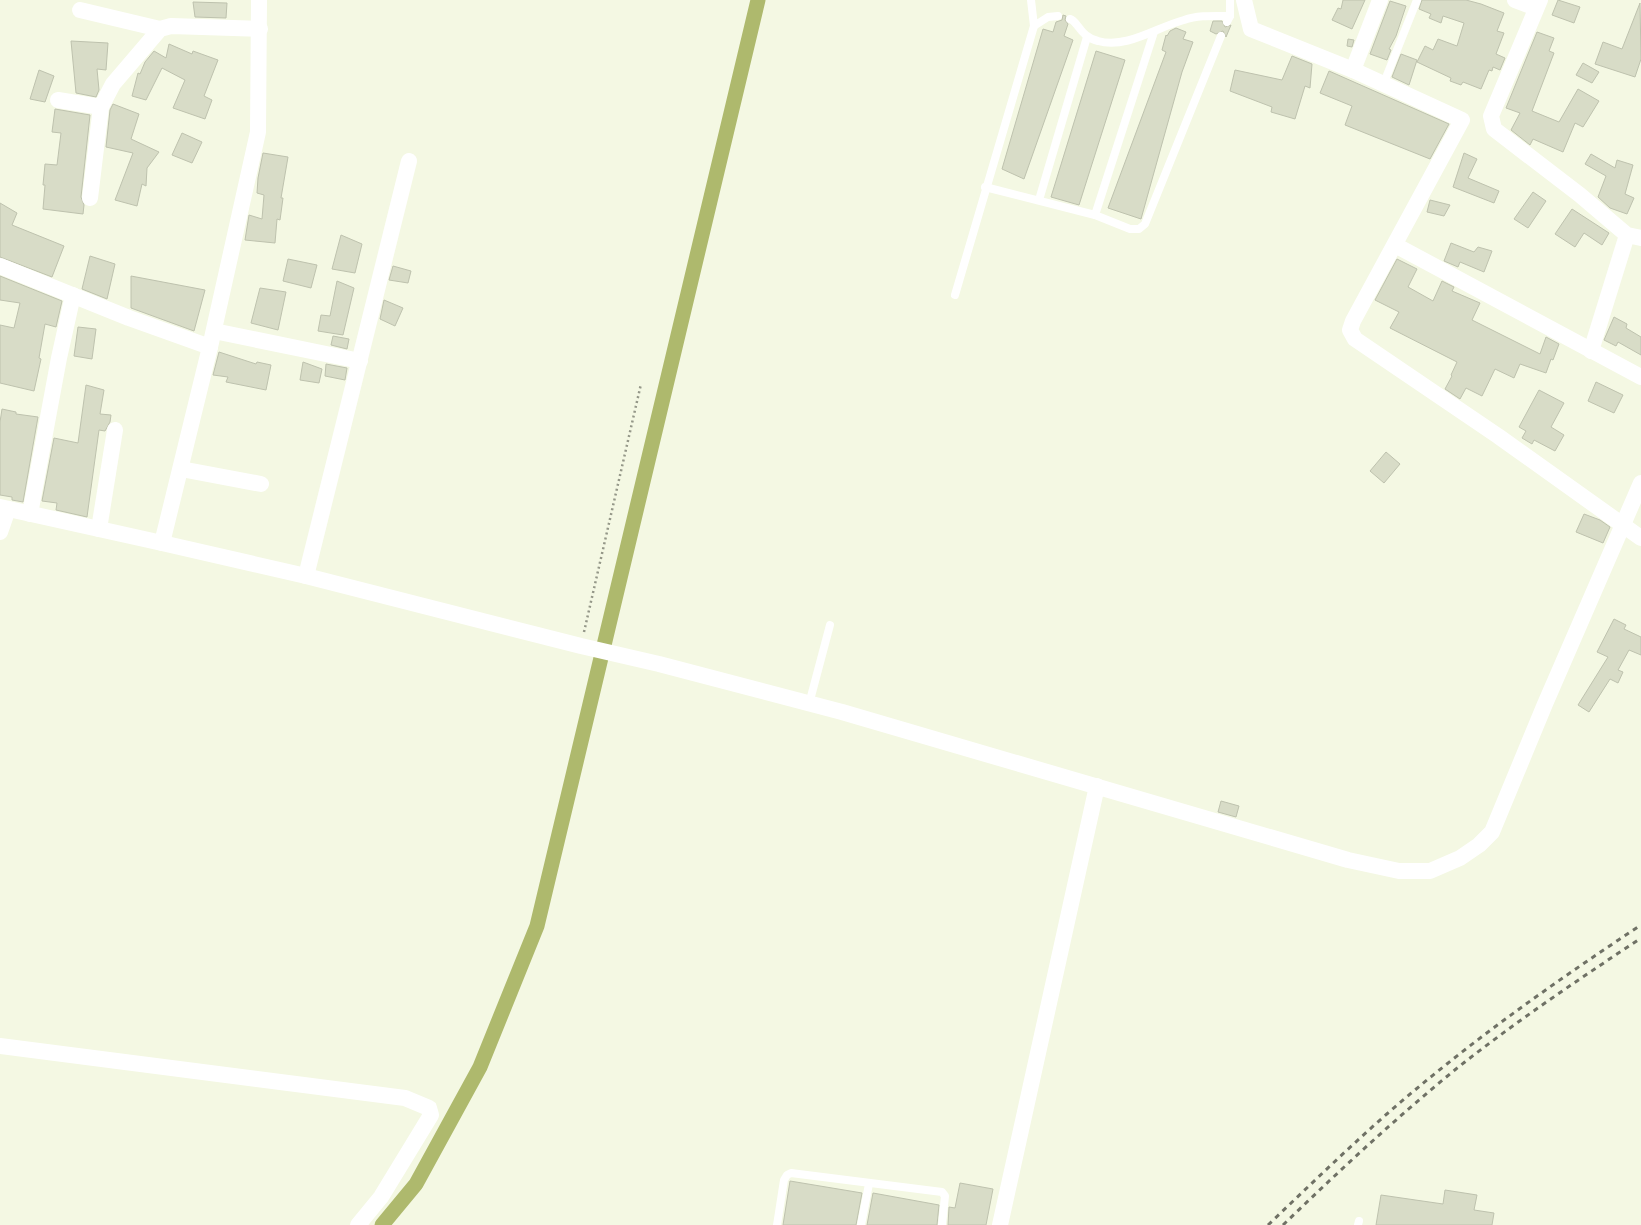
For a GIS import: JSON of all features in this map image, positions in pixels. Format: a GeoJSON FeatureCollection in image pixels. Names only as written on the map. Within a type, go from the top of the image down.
{"type":"FeatureCollection","features":[{"type":"Feature","properties":{"kind":"street"},"geometry":{"type":"LineString","coordinates":[[162,543],[214,331],[258,132],[260,28],[259,0]]}},
{"type":"Feature","properties":{"kind":"street"},"geometry":{"type":"LineString","coordinates":[[1244,0],[1251,29],[1353,70],[1383,85],[1461,118],[1462,121],[1353,321],[1350,330],[1355,339],[1498,436],[1641,538]]}},
{"type":"Feature","properties":{"kind":"street"},"geometry":{"type":"LineString","coordinates":[[1353,70],[1380,0]]}},
{"type":"Feature","properties":{"kind":"street"},"geometry":{"type":"LineString","coordinates":[[1515,0],[1538,4],[1491,116],[1494,129],[1634,237],[1591,351]]}},
{"type":"Feature","properties":{"kind":"street"},"geometry":{"type":"LineString","coordinates":[[80,10],[160,30]]}},
{"type":"Feature","properties":{"kind":"street"},"geometry":{"type":"LineString","coordinates":[[90,198],[101,107],[113,84],[160,30],[172,26],[260,28]]}},
{"type":"Feature","properties":{"kind":"street"},"geometry":{"type":"LineString","coordinates":[[58,100],[101,107]]}},
{"type":"Feature","properties":{"kind":"street"},"geometry":{"type":"LineString","coordinates":[[306,576],[409,161]]}},
{"type":"Feature","properties":{"kind":"street"},"geometry":{"type":"LineString","coordinates":[[1395,245],[1641,377]]}},
{"type":"Feature","properties":{"kind":"street"},"geometry":{"type":"LineString","coordinates":[[0,266],[210,347]]}},
{"type":"Feature","properties":{"kind":"street"},"geometry":{"type":"LineString","coordinates":[[30,514],[59,358],[73,295]]}},
{"type":"Feature","properties":{"kind":"street"},"geometry":{"type":"LineString","coordinates":[[214,331],[360,361]]}},
{"type":"Feature","properties":{"kind":"street"},"geometry":{"type":"LineString","coordinates":[[99,529],[116,430]]}},
{"type":"Feature","properties":{"kind":"street"},"geometry":{"type":"LineString","coordinates":[[181,469],[261,484]]}},
{"type":"Feature","properties":{"kind":"street"},"geometry":{"type":"LineString","coordinates":[[0,532],[4,508],[306,576],[809,704],[1097,786],[1348,860],[1398,871],[1430,871],[1460,858],[1479,845],[1492,832],[1545,704],[1641,483]]}},
{"type":"Feature","properties":{"kind":"street"},"geometry":{"type":"LineString","coordinates":[[1000,1225],[1097,786]]}},
{"type":"Feature","properties":{"kind":"street"},"geometry":{"type":"LineString","coordinates":[[0,1046],[404,1098],[426,1106],[429,1108],[430,1115],[380,1197],[358,1225]]}},
{"type":"Feature","properties":{"kind":"lane"},"geometry":{"type":"LineString","coordinates":[[955,295],[985,186],[1034,26],[1031,0]]}},
{"type":"Feature","properties":{"kind":"lane"},"geometry":{"type":"LineString","coordinates":[[1070,19],[1074,20],[1081,32],[1087,37],[1098,41],[1109,42],[1154,32],[1184,19],[1206,16],[1228,19],[1230,0]]}},
{"type":"Feature","properties":{"kind":"lane"},"geometry":{"type":"LineString","coordinates":[[1383,85],[1417,0]]}},
{"type":"Feature","properties":{"kind":"lane"},"geometry":{"type":"LineString","coordinates":[[1034,26],[1048,17],[1058,16]]}},
{"type":"Feature","properties":{"kind":"lane"},"geometry":{"type":"LineString","coordinates":[[1095,215],[1154,32]]}},
{"type":"Feature","properties":{"kind":"lane"},"geometry":{"type":"LineString","coordinates":[[985,186],[1095,215],[1130,229],[1139,229],[1145,224],[1221,36]]}},
{"type":"Feature","properties":{"kind":"lane"},"geometry":{"type":"LineString","coordinates":[[1039,200],[1087,37]]}},
{"type":"Feature","properties":{"kind":"lane"},"geometry":{"type":"LineString","coordinates":[[809,704],[830,625]]}},
{"type":"Feature","properties":{"kind":"lane"},"geometry":{"type":"LineString","coordinates":[[777,1225],[784,1180],[787,1175],[791,1173],[942,1192],[946,1201],[942,1225]]}},
{"type":"Feature","properties":{"kind":"lane"},"geometry":{"type":"LineString","coordinates":[[861,1225],[869,1184]]}},
{"type":"Feature","properties":{"kind":"path"},"geometry":{"type":"LineString","coordinates":[[583,647],[641,384]]}},
{"type":"Feature","properties":{"kind":"building"},"geometry":{"type":"Polygon","coordinates":[[[1343,0],[1365,0],[1352,29],[1332,20],[1338,8],[1341,9],[1343,0]]]}},
{"type":"Feature","properties":{"kind":"building"},"geometry":{"type":"Polygon","coordinates":[[[1422,0],[1466,0],[1504,13],[1497,31],[1504,33],[1496,54],[1505,58],[1500,70],[1493,67],[1492,71],[1489,70],[1481,89],[1463,82],[1461,85],[1450,81],[1451,78],[1417,62],[1425,46],[1433,50],[1438,39],[1457,46],[1464,23],[1443,16],[1441,23],[1429,18],[1431,14],[1419,9],[1422,0]]]}},
{"type":"Feature","properties":{"kind":"building"},"geometry":{"type":"Polygon","coordinates":[[[1558,0],[1580,7],[1574,23],[1552,15],[1558,0]]]}},
{"type":"Feature","properties":{"kind":"building"},"geometry":{"type":"Polygon","coordinates":[[[1390,1],[1406,6],[1396,36],[1389,49],[1391,50],[1387,60],[1370,54],[1390,1]]]}},
{"type":"Feature","properties":{"kind":"building"},"geometry":{"type":"Polygon","coordinates":[[[193,2],[227,3],[226,18],[195,17],[193,2]]]}},
{"type":"Feature","properties":{"kind":"building"},"geometry":{"type":"Polygon","coordinates":[[[1640,3],[1641,59],[1635,77],[1595,64],[1603,42],[1622,49],[1640,3]]]}},
{"type":"Feature","properties":{"kind":"building"},"geometry":{"type":"Polygon","coordinates":[[[1063,15],[1066,16],[1065,20],[1068,24],[1064,36],[1073,40],[1024,179],[1002,169],[1043,29],[1053,32],[1056,22],[1062,20],[1063,15]]]}},
{"type":"Feature","properties":{"kind":"building"},"geometry":{"type":"Polygon","coordinates":[[[1213,21],[1222,21],[1225,27],[1231,25],[1226,37],[1223,31],[1216,34],[1210,31],[1213,21]]]}},
{"type":"Feature","properties":{"kind":"building"},"geometry":{"type":"Polygon","coordinates":[[[1176,28],[1186,32],[1183,39],[1193,42],[1182,72],[1141,219],[1108,208],[1166,52],[1162,50],[1166,35],[1167,36],[1170,31],[1176,28]]]}},
{"type":"Feature","properties":{"kind":"building"},"geometry":{"type":"Polygon","coordinates":[[[1537,32],[1554,38],[1549,51],[1554,53],[1532,111],[1559,122],[1578,89],[1599,101],[1583,127],[1575,123],[1563,152],[1533,139],[1530,145],[1511,130],[1520,113],[1506,108],[1537,32]]]}},
{"type":"Feature","properties":{"kind":"building"},"geometry":{"type":"Polygon","coordinates":[[[1348,39],[1354,40],[1352,47],[1347,46],[1348,39]]]}},
{"type":"Feature","properties":{"kind":"building"},"geometry":{"type":"Polygon","coordinates":[[[71,41],[108,43],[106,70],[97,69],[99,90],[96,97],[76,93],[71,41]]]}},
{"type":"Feature","properties":{"kind":"building"},"geometry":{"type":"Polygon","coordinates":[[[169,44],[192,54],[193,51],[218,60],[204,96],[212,100],[205,119],[173,108],[185,80],[162,68],[146,100],[132,96],[138,73],[140,74],[145,62],[154,51],[166,58],[169,44]]]}},
{"type":"Feature","properties":{"kind":"building"},"geometry":{"type":"Polygon","coordinates":[[[1096,51],[1125,60],[1079,205],[1051,197],[1096,51]]]}},
{"type":"Feature","properties":{"kind":"building"},"geometry":{"type":"Polygon","coordinates":[[[1401,54],[1417,60],[1409,85],[1392,77],[1401,54]]]}},
{"type":"Feature","properties":{"kind":"building"},"geometry":{"type":"Polygon","coordinates":[[[1292,56],[1312,64],[1310,88],[1305,86],[1295,119],[1271,112],[1272,107],[1230,91],[1235,70],[1282,80],[1292,56]]]}},
{"type":"Feature","properties":{"kind":"building"},"geometry":{"type":"Polygon","coordinates":[[[1583,63],[1599,72],[1592,83],[1576,75],[1583,63]]]}},
{"type":"Feature","properties":{"kind":"building"},"geometry":{"type":"Polygon","coordinates":[[[39,70],[54,76],[45,102],[30,99],[39,70]]]}},
{"type":"Feature","properties":{"kind":"building"},"geometry":{"type":"Polygon","coordinates":[[[1329,71],[1449,124],[1430,159],[1345,125],[1352,106],[1320,93],[1329,71]]]}},
{"type":"Feature","properties":{"kind":"building"},"geometry":{"type":"Polygon","coordinates":[[[113,104],[139,114],[131,139],[159,152],[147,168],[146,186],[142,184],[137,206],[115,200],[133,153],[106,147],[110,110],[113,104]]]}},
{"type":"Feature","properties":{"kind":"building"},"geometry":{"type":"Polygon","coordinates":[[[55,109],[90,115],[81,197],[84,205],[83,214],[43,209],[45,164],[57,165],[61,133],[52,132],[55,109]]]}},
{"type":"Feature","properties":{"kind":"building"},"geometry":{"type":"Polygon","coordinates":[[[182,133],[202,142],[192,163],[172,155],[182,133]]]}},
{"type":"Feature","properties":{"kind":"building"},"geometry":{"type":"Polygon","coordinates":[[[263,153],[288,157],[281,198],[283,198],[280,220],[277,219],[275,243],[245,240],[249,215],[262,219],[264,195],[257,193],[258,178],[263,153]]]}},
{"type":"Feature","properties":{"kind":"building"},"geometry":{"type":"Polygon","coordinates":[[[1464,153],[1477,159],[1468,178],[1499,191],[1494,203],[1453,187],[1464,153]]]}},
{"type":"Feature","properties":{"kind":"building"},"geometry":{"type":"Polygon","coordinates":[[[1591,154],[1615,168],[1617,160],[1633,165],[1625,194],[1634,198],[1627,214],[1610,208],[1598,197],[1606,176],[1585,164],[1591,154]]]}},
{"type":"Feature","properties":{"kind":"building"},"geometry":{"type":"Polygon","coordinates":[[[1533,192],[1546,201],[1528,228],[1514,219],[1533,192]]]}},
{"type":"Feature","properties":{"kind":"building"},"geometry":{"type":"Polygon","coordinates":[[[1430,200],[1450,205],[1444,216],[1427,212],[1430,200]]]}},
{"type":"Feature","properties":{"kind":"building"},"geometry":{"type":"Polygon","coordinates":[[[0,203],[17,213],[12,225],[64,246],[52,277],[0,257],[0,203]]]}},
{"type":"Feature","properties":{"kind":"building"},"geometry":{"type":"Polygon","coordinates":[[[1572,209],[1609,233],[1602,245],[1584,233],[1575,247],[1555,234],[1572,209]]]}},
{"type":"Feature","properties":{"kind":"building"},"geometry":{"type":"Polygon","coordinates":[[[341,235],[362,244],[355,273],[332,269],[341,235]]]}},
{"type":"Feature","properties":{"kind":"building"},"geometry":{"type":"Polygon","coordinates":[[[1451,243],[1474,252],[1478,247],[1492,251],[1484,272],[1460,262],[1458,267],[1444,261],[1451,243]]]}},
{"type":"Feature","properties":{"kind":"building"},"geometry":{"type":"Polygon","coordinates":[[[90,256],[115,264],[107,299],[82,289],[90,256]]]}},
{"type":"Feature","properties":{"kind":"building"},"geometry":{"type":"Polygon","coordinates":[[[288,259],[317,265],[311,288],[283,281],[288,259]]]}},
{"type":"Feature","properties":{"kind":"building"},"geometry":{"type":"Polygon","coordinates":[[[1397,259],[1417,269],[1408,287],[1433,301],[1442,281],[1454,287],[1452,291],[1480,303],[1472,320],[1540,354],[1546,337],[1559,344],[1546,373],[1520,364],[1514,378],[1495,369],[1482,396],[1466,388],[1460,399],[1445,389],[1457,362],[1390,328],[1399,312],[1375,300],[1397,259]]]}},
{"type":"Feature","properties":{"kind":"building"},"geometry":{"type":"Polygon","coordinates":[[[393,266],[411,271],[408,283],[389,280],[393,266]]]}},
{"type":"Feature","properties":{"kind":"building"},"geometry":{"type":"Polygon","coordinates":[[[0,276],[62,301],[56,327],[45,324],[39,358],[41,359],[34,391],[0,383],[0,325],[14,328],[20,303],[0,300],[0,276]]]}},
{"type":"Feature","properties":{"kind":"building"},"geometry":{"type":"Polygon","coordinates":[[[131,276],[205,290],[194,331],[131,308],[131,276]]]}},
{"type":"Feature","properties":{"kind":"building"},"geometry":{"type":"Polygon","coordinates":[[[337,281],[354,288],[343,335],[318,331],[321,315],[330,316],[337,281]]]}},
{"type":"Feature","properties":{"kind":"building"},"geometry":{"type":"Polygon","coordinates":[[[260,288],[286,292],[278,330],[251,323],[260,288]]]}},
{"type":"Feature","properties":{"kind":"building"},"geometry":{"type":"Polygon","coordinates":[[[384,300],[403,308],[395,326],[380,319],[384,300]]]}},
{"type":"Feature","properties":{"kind":"building"},"geometry":{"type":"Polygon","coordinates":[[[1614,317],[1627,324],[1626,328],[1641,337],[1641,355],[1618,342],[1616,346],[1604,340],[1614,317]]]}},
{"type":"Feature","properties":{"kind":"building"},"geometry":{"type":"Polygon","coordinates":[[[78,327],[96,329],[92,359],[74,356],[78,327]]]}},
{"type":"Feature","properties":{"kind":"building"},"geometry":{"type":"Polygon","coordinates":[[[333,336],[349,339],[347,349],[331,345],[333,336]]]}},
{"type":"Feature","properties":{"kind":"building"},"geometry":{"type":"Polygon","coordinates":[[[219,352],[256,364],[257,362],[271,365],[266,390],[226,382],[228,377],[213,375],[219,352]]]}},
{"type":"Feature","properties":{"kind":"building"},"geometry":{"type":"Polygon","coordinates":[[[303,362],[322,369],[319,383],[300,380],[303,362]]]}},
{"type":"Feature","properties":{"kind":"building"},"geometry":{"type":"Polygon","coordinates":[[[326,364],[347,368],[345,380],[325,376],[326,364]]]}},
{"type":"Feature","properties":{"kind":"building"},"geometry":{"type":"Polygon","coordinates":[[[1596,382],[1623,395],[1614,413],[1588,401],[1596,382]]]}},
{"type":"Feature","properties":{"kind":"building"},"geometry":{"type":"Polygon","coordinates":[[[86,385],[104,390],[100,414],[111,415],[110,422],[105,431],[99,430],[87,517],[56,510],[57,503],[42,501],[54,438],[78,443],[86,385]]]}},
{"type":"Feature","properties":{"kind":"building"},"geometry":{"type":"Polygon","coordinates":[[[1539,390],[1564,403],[1551,427],[1564,435],[1555,451],[1534,440],[1532,444],[1522,438],[1526,431],[1519,427],[1539,390]]]}},
{"type":"Feature","properties":{"kind":"building"},"geometry":{"type":"Polygon","coordinates":[[[2,409],[16,412],[16,414],[38,417],[23,502],[12,500],[12,497],[0,495],[0,422],[2,409]]]}},
{"type":"Feature","properties":{"kind":"building"},"geometry":{"type":"Polygon","coordinates":[[[1386,452],[1400,464],[1384,483],[1370,471],[1386,452]]]}},
{"type":"Feature","properties":{"kind":"building"},"geometry":{"type":"Polygon","coordinates":[[[1584,514],[1600,520],[1610,527],[1603,543],[1576,532],[1584,514]]]}},
{"type":"Feature","properties":{"kind":"building"},"geometry":{"type":"Polygon","coordinates":[[[1614,619],[1626,625],[1624,629],[1641,637],[1641,655],[1629,650],[1618,670],[1623,672],[1618,683],[1610,679],[1589,712],[1578,705],[1608,657],[1597,652],[1614,619]]]}},
{"type":"Feature","properties":{"kind":"building"},"geometry":{"type":"Polygon","coordinates":[[[1221,801],[1239,806],[1236,817],[1218,812],[1221,801]]]}},
{"type":"Feature","properties":{"kind":"building"},"geometry":{"type":"Polygon","coordinates":[[[790,1181],[862,1193],[856,1225],[783,1225],[790,1181]]]}},
{"type":"Feature","properties":{"kind":"building"},"geometry":{"type":"Polygon","coordinates":[[[960,1183],[993,1189],[986,1225],[948,1225],[949,1207],[955,1208],[960,1183]]]}},
{"type":"Feature","properties":{"kind":"building"},"geometry":{"type":"Polygon","coordinates":[[[1445,1190],[1477,1195],[1474,1210],[1494,1213],[1492,1225],[1376,1225],[1381,1195],[1443,1204],[1445,1190]]]}},
{"type":"Feature","properties":{"kind":"building"},"geometry":{"type":"Polygon","coordinates":[[[873,1193],[939,1205],[937,1225],[867,1225],[873,1193]]]}},
{"type":"Feature","properties":{"kind":"waterway"},"geometry":{"type":"LineString","coordinates":[[382,1225],[416,1184],[480,1067],[537,926],[758,0]]}},
{"type":"Feature","properties":{"kind":"railway"},"geometry":{"type":"LineString","coordinates":[[1268,1225],[1328,1168],[1418,1087],[1511,1015],[1575,969],[1641,925]]}},
{"type":"Feature","properties":{"kind":"railway"},"geometry":{"type":"LineString","coordinates":[[1283,1225],[1368,1145],[1456,1069],[1524,1018],[1641,938]]}}]}
